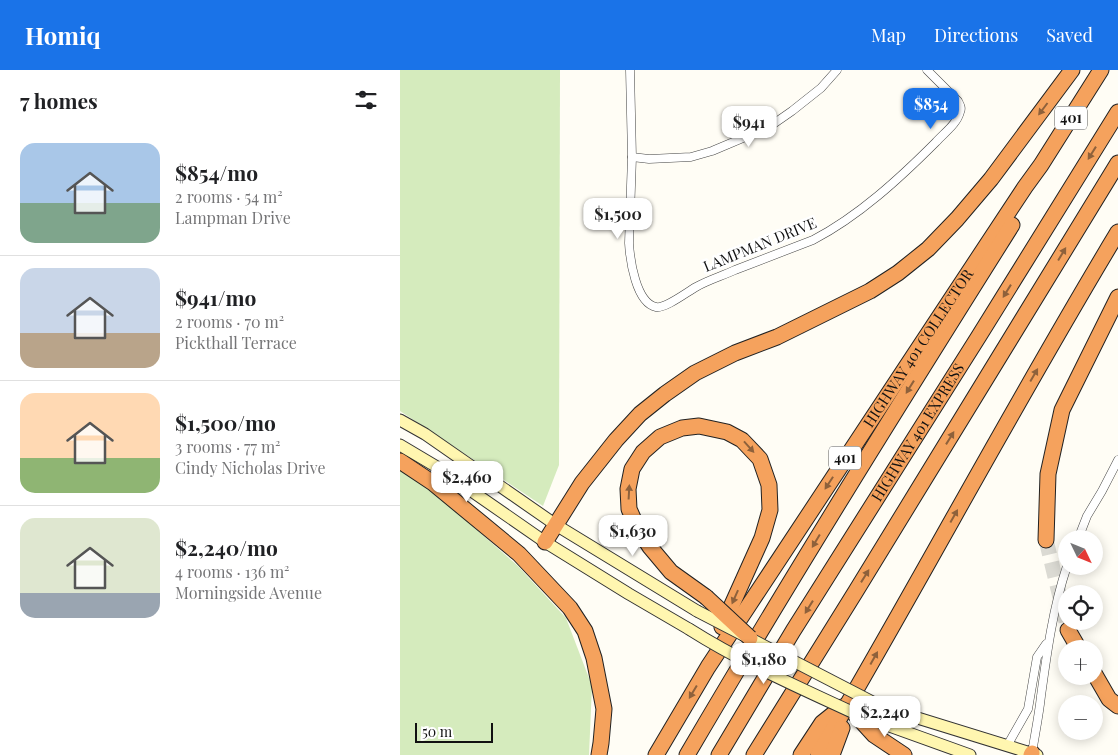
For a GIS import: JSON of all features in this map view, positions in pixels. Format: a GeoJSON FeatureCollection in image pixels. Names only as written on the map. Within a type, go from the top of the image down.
{"type":"FeatureCollection","features":[{"type":"Feature","properties":{"kind":"highway"},"geometry":{"type":"LineString","coordinates":[[545,542],[582,483],[616,440],[640,414],[665,394],[695,373],[735,353],[777,337],[870,290],[898,273],[928,249],[991,179],[1072,70]]}},
{"type":"Feature","properties":{"kind":"highway","name":"HIGHWAY 401 COLLECTOR"},"geometry":{"type":"LineString","coordinates":[[656,755],[708,667],[1041,165],[1101,70]]}},
{"type":"Feature","properties":{"kind":"highway","name":"HIGHWAY 401 EXPRESS"},"geometry":{"type":"LineString","coordinates":[[719,755],[793,631],[980,336],[1118,112]]}},
{"type":"Feature","properties":{"kind":"highway","name":"HIGHWAY 401 EXPRESS"},"geometry":{"type":"LineString","coordinates":[[754,755],[1118,163]]}},
{"type":"Feature","properties":{"kind":"highway"},"geometry":{"type":"LineString","coordinates":[[687,755],[718,701],[904,398],[1034,190],[1041,165]]}},
{"type":"Feature","properties":{"kind":"highway"},"geometry":{"type":"LineString","coordinates":[[832,755],[852,707],[980,468],[1118,232]]}},
{"type":"Feature","properties":{"kind":"highway"},"geometry":{"type":"LineString","coordinates":[[1046,540],[1048,474],[1062,410],[1118,297]]}},
{"type":"Feature","properties":{"kind":"highway"},"geometry":{"type":"LineString","coordinates":[[708,667],[712,649],[762,538],[770,510],[769,486],[760,459],[742,440],[727,432],[699,426],[682,428],[660,436],[643,452],[632,469],[628,489],[629,509],[637,527],[650,547],[671,572],[706,597],[750,638]]}},
{"type":"Feature","properties":{"kind":"highway"},"geometry":{"type":"LineString","coordinates":[[400,461],[433,484],[519,554],[570,608],[585,631],[594,658],[604,709],[599,755]]}},
{"type":"Feature","properties":{"kind":"highway"},"geometry":{"type":"LineString","coordinates":[[1068,630],[1074,640]]}},
{"type":"Feature","properties":{"kind":"highway"},"geometry":{"type":"LineString","coordinates":[[1101,685],[1109,699],[1118,706]]}},
{"type":"Feature","properties":{"kind":"highway"},"geometry":{"type":"LineString","coordinates":[[852,707],[874,735],[904,755]]}},
{"type":"Feature","properties":{"kind":"highway"},"geometry":{"type":"LineString","coordinates":[[801,755],[822,723],[852,707]]}},
{"type":"Feature","properties":{"kind":"highway"},"geometry":{"type":"LineString","coordinates":[[818,755],[852,707]]}},
{"type":"Feature","properties":{"kind":"main road"},"geometry":{"type":"LineString","coordinates":[[400,420],[425,434],[556,525],[697,611],[882,707],[1033,754]]}},
{"type":"Feature","properties":{"kind":"main road"},"geometry":{"type":"LineString","coordinates":[[400,445],[437,466],[545,542],[712,644],[764,670],[852,707],[872,720],[970,755]]}},
{"type":"Feature","properties":{"kind":"street"},"geometry":{"type":"LineString","coordinates":[[630,70],[632,157],[649,158],[691,157],[712,151],[769,127],[821,88],[837,70]]}},
{"type":"Feature","properties":{"kind":"street","name":"LAMPMAN DRIVE"},"geometry":{"type":"LineString","coordinates":[[632,157],[629,243],[633,277],[646,301],[658,307],[672,302],[701,284],[813,240],[839,225],[898,179],[952,125],[960,113],[961,107],[958,102],[927,70]]}},
{"type":"Feature","properties":{"kind":"street"},"geometry":{"type":"LineString","coordinates":[[1082,530],[1087,516],[1118,460]]}},
{"type":"Feature","properties":{"kind":"street"},"geometry":{"type":"LineString","coordinates":[[1033,754],[1049,641],[1064,575]]}},
{"type":"Feature","properties":{"kind":"street"},"geometry":{"type":"LineString","coordinates":[[1007,746],[1028,710],[1037,657],[1049,641]]}},
{"type":"Feature","properties":{"kind":"green space"},"geometry":{"type":"Polygon","coordinates":[[[400,70],[560,70],[559,465],[543,506],[400,411],[400,70]]]}},
{"type":"Feature","properties":{"kind":"green space"},"geometry":{"type":"Polygon","coordinates":[[[400,466],[430,489],[518,566],[566,618],[592,686],[589,755],[400,755],[400,466]]]}},
{"type":"Feature","properties":{"kind":"tunnel"},"geometry":{"type":"LineString","coordinates":[[1046,540],[1058,589]]}}]}
